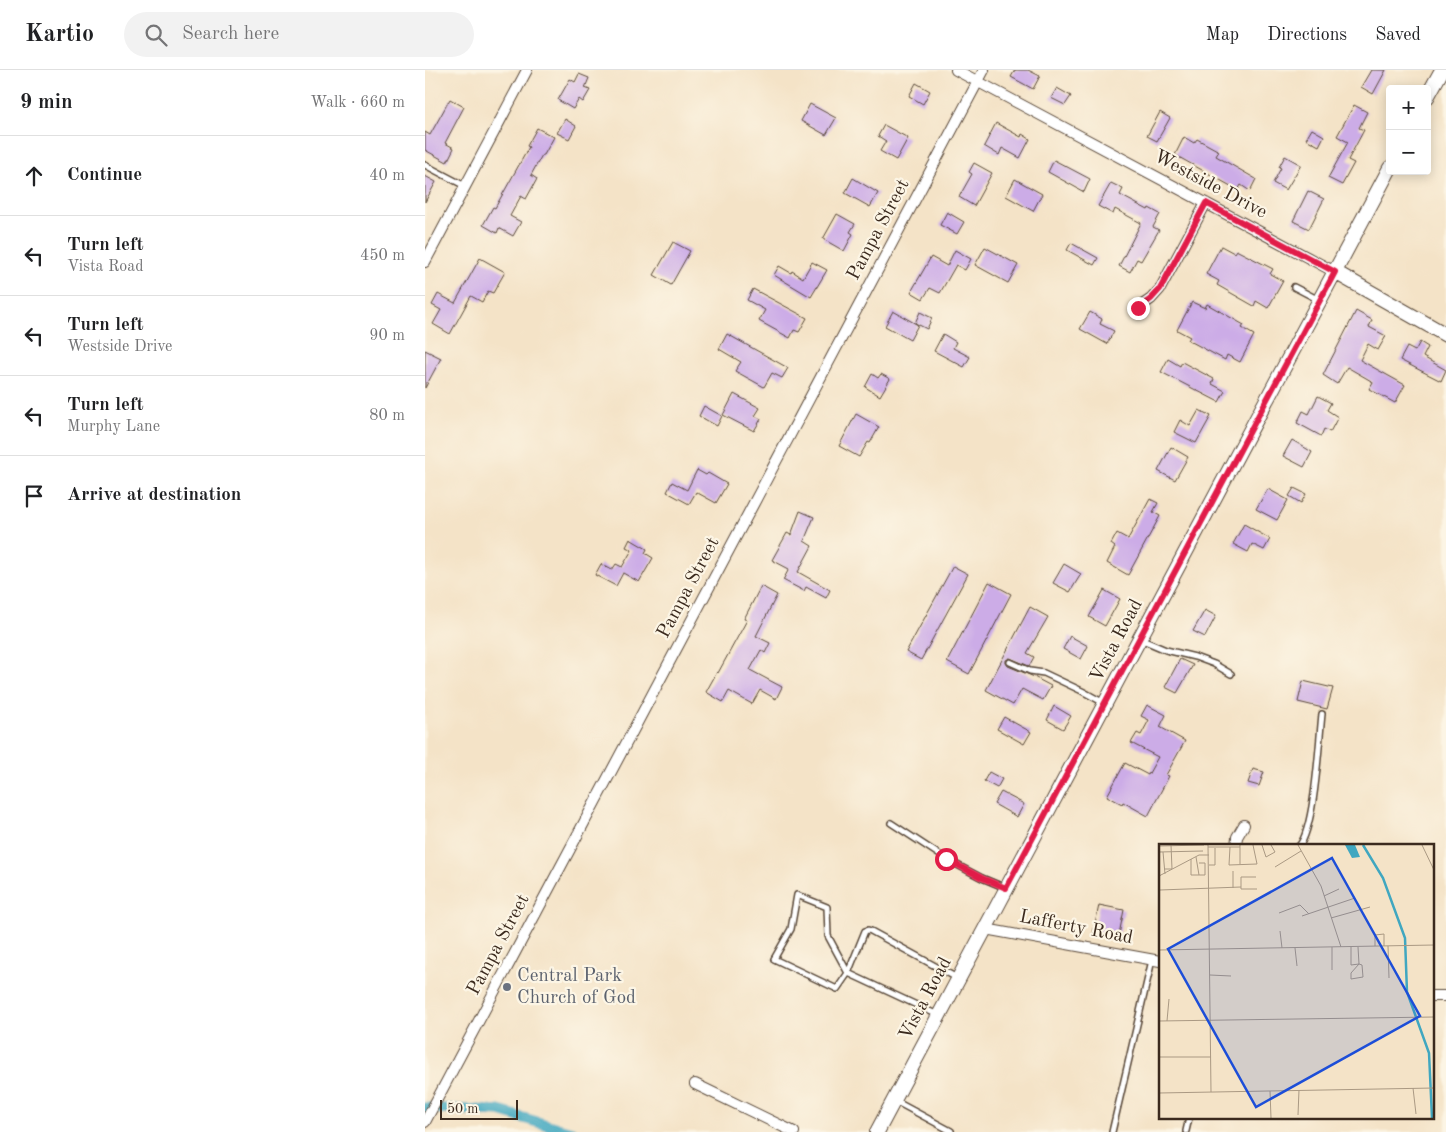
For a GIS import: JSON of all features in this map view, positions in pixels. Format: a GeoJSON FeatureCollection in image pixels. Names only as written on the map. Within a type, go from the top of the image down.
{"type":"FeatureCollection","features":[{"type":"Feature","properties":{"kind":"street"},"geometry":{"type":"LineString","coordinates":[[425,262],[527,70]]}},
{"type":"Feature","properties":{"kind":"street","name":"Westside Drive"},"geometry":{"type":"LineString","coordinates":[[956,70],[1335,272],[1446,335]]}},
{"type":"Feature","properties":{"kind":"street","name":"Pampa Street"},"geometry":{"type":"LineString","coordinates":[[425,1122],[984,70]]}},
{"type":"Feature","properties":{"kind":"street"},"geometry":{"type":"LineString","coordinates":[[1431,90],[1442,70]]}},
{"type":"Feature","properties":{"kind":"street","name":"Vista Road"},"geometry":{"type":"LineString","coordinates":[[877,1132],[1386,175]]}},
{"type":"Feature","properties":{"kind":"street"},"geometry":{"type":"LineString","coordinates":[[1138,308],[1151,299],[1160,289],[1206,203]]}},
{"type":"Feature","properties":{"kind":"street"},"geometry":{"type":"LineString","coordinates":[[1235,844],[1244,825]]}},
{"type":"Feature","properties":{"kind":"street","name":"Lafferty Road"},"geometry":{"type":"LineString","coordinates":[[985,928],[1156,960]]}},
{"type":"Feature","properties":{"kind":"street"},"geometry":{"type":"LineString","coordinates":[[1433,996],[1446,996]]}},
{"type":"Feature","properties":{"kind":"street"},"geometry":{"type":"LineString","coordinates":[[695,1084],[794,1132]]}},
{"type":"Feature","properties":{"kind":"lane"},"geometry":{"type":"LineString","coordinates":[[425,165],[465,186]]}},
{"type":"Feature","properties":{"kind":"lane"},"geometry":{"type":"LineString","coordinates":[[1294,287],[1320,300]]}},
{"type":"Feature","properties":{"kind":"lane"},"geometry":{"type":"LineString","coordinates":[[1139,638],[1166,650],[1195,657],[1213,664],[1231,674]]}},
{"type":"Feature","properties":{"kind":"lane"},"geometry":{"type":"LineString","coordinates":[[1010,662],[1030,671],[1043,673],[1105,704]]}},
{"type":"Feature","properties":{"kind":"lane"},"geometry":{"type":"LineString","coordinates":[[1300,844],[1305,838],[1308,827],[1316,777],[1322,714]]}},
{"type":"Feature","properties":{"kind":"lane"},"geometry":{"type":"LineString","coordinates":[[891,823],[946,859],[1006,888]]}},
{"type":"Feature","properties":{"kind":"lane"},"geometry":{"type":"LineString","coordinates":[[938,1016],[848,973],[828,936],[827,908],[797,895],[791,928],[774,959],[837,989],[848,973],[867,930],[958,978]]}},
{"type":"Feature","properties":{"kind":"lane"},"geometry":{"type":"LineString","coordinates":[[1112,1132],[1156,960]]}},
{"type":"Feature","properties":{"kind":"lane"},"geometry":{"type":"LineString","coordinates":[[894,1100],[950,1132]]}},
{"type":"Feature","properties":{"kind":"building"},"geometry":{"type":"Polygon","coordinates":[[[1015,70],[1028,70],[1040,76],[1033,89],[1011,77],[1015,70]]]}},
{"type":"Feature","properties":{"kind":"building"},"geometry":{"type":"Polygon","coordinates":[[[1371,70],[1386,70],[1373,94],[1361,87],[1371,70]]]}},
{"type":"Feature","properties":{"kind":"building"},"geometry":{"type":"Polygon","coordinates":[[[579,74],[589,78],[585,88],[590,90],[583,102],[579,99],[573,109],[558,100],[570,79],[575,82],[579,74]]]}},
{"type":"Feature","properties":{"kind":"building"},"geometry":{"type":"Polygon","coordinates":[[[916,83],[930,91],[923,104],[909,96],[916,83]]]}},
{"type":"Feature","properties":{"kind":"building"},"geometry":{"type":"Polygon","coordinates":[[[1057,88],[1071,96],[1065,105],[1051,98],[1057,88]]]}},
{"type":"Feature","properties":{"kind":"building"},"geometry":{"type":"Polygon","coordinates":[[[450,99],[464,107],[445,143],[454,148],[447,162],[425,150],[425,132],[430,135],[450,99]]]}},
{"type":"Feature","properties":{"kind":"building"},"geometry":{"type":"Polygon","coordinates":[[[810,104],[836,118],[826,135],[801,121],[810,104]]]}},
{"type":"Feature","properties":{"kind":"building"},"geometry":{"type":"Polygon","coordinates":[[[1354,105],[1367,112],[1359,128],[1364,130],[1348,160],[1354,163],[1342,185],[1328,178],[1348,142],[1337,136],[1354,105]]]}},
{"type":"Feature","properties":{"kind":"building"},"geometry":{"type":"Polygon","coordinates":[[[1160,112],[1170,118],[1157,141],[1147,136],[1160,112]]]}},
{"type":"Feature","properties":{"kind":"building"},"geometry":{"type":"Polygon","coordinates":[[[565,119],[576,126],[569,139],[557,133],[565,119]]]}},
{"type":"Feature","properties":{"kind":"building"},"geometry":{"type":"Polygon","coordinates":[[[996,123],[1021,137],[1022,134],[1030,139],[1020,158],[1002,148],[999,155],[984,146],[996,123]]]}},
{"type":"Feature","properties":{"kind":"building"},"geometry":{"type":"Polygon","coordinates":[[[884,125],[908,138],[896,160],[880,151],[886,141],[878,136],[884,125]]]}},
{"type":"Feature","properties":{"kind":"building"},"geometry":{"type":"Polygon","coordinates":[[[537,128],[554,137],[531,175],[537,179],[526,199],[521,196],[510,216],[521,222],[513,236],[499,228],[497,233],[483,225],[493,207],[495,208],[529,147],[527,146],[537,128]]]}},
{"type":"Feature","properties":{"kind":"building"},"geometry":{"type":"Polygon","coordinates":[[[1312,129],[1324,136],[1319,146],[1306,139],[1312,129]]]}},
{"type":"Feature","properties":{"kind":"building"},"geometry":{"type":"Polygon","coordinates":[[[1184,137],[1194,143],[1197,139],[1219,151],[1216,156],[1256,179],[1250,191],[1241,185],[1238,190],[1175,155],[1184,137]]]}},
{"type":"Feature","properties":{"kind":"building"},"geometry":{"type":"Polygon","coordinates":[[[1285,156],[1301,165],[1286,190],[1273,183],[1285,156]]]}},
{"type":"Feature","properties":{"kind":"building"},"geometry":{"type":"Polygon","coordinates":[[[1054,160],[1090,179],[1084,192],[1048,172],[1054,160]]]}},
{"type":"Feature","properties":{"kind":"building"},"geometry":{"type":"Polygon","coordinates":[[[974,163],[992,173],[974,206],[959,197],[972,174],[969,172],[974,163]]]}},
{"type":"Feature","properties":{"kind":"building"},"geometry":{"type":"Polygon","coordinates":[[[425,176],[436,182],[425,202],[425,176]]]}},
{"type":"Feature","properties":{"kind":"building"},"geometry":{"type":"Polygon","coordinates":[[[853,178],[878,193],[870,207],[845,193],[853,178]]]}},
{"type":"Feature","properties":{"kind":"building"},"geometry":{"type":"Polygon","coordinates":[[[1015,179],[1042,194],[1033,211],[1006,196],[1015,179]]]}},
{"type":"Feature","properties":{"kind":"building"},"geometry":{"type":"Polygon","coordinates":[[[1111,183],[1123,189],[1120,195],[1148,210],[1149,208],[1160,214],[1153,227],[1159,230],[1141,261],[1137,259],[1130,272],[1119,266],[1141,223],[1115,209],[1113,214],[1098,206],[1111,183]]]}},
{"type":"Feature","properties":{"kind":"building"},"geometry":{"type":"Polygon","coordinates":[[[1308,191],[1324,199],[1309,229],[1293,221],[1308,191]]]}},
{"type":"Feature","properties":{"kind":"building"},"geometry":{"type":"Polygon","coordinates":[[[947,212],[964,222],[957,234],[940,225],[947,212]]]}},
{"type":"Feature","properties":{"kind":"building"},"geometry":{"type":"Polygon","coordinates":[[[837,214],[855,224],[850,232],[853,234],[844,251],[823,239],[837,214]]]}},
{"type":"Feature","properties":{"kind":"building"},"geometry":{"type":"Polygon","coordinates":[[[673,242],[690,251],[671,285],[654,275],[673,242]]]}},
{"type":"Feature","properties":{"kind":"building"},"geometry":{"type":"Polygon","coordinates":[[[1071,243],[1098,258],[1094,265],[1067,250],[1071,243]]]}},
{"type":"Feature","properties":{"kind":"building"},"geometry":{"type":"Polygon","coordinates":[[[1221,246],[1234,253],[1236,250],[1273,269],[1270,274],[1283,281],[1268,308],[1256,301],[1254,306],[1217,285],[1219,281],[1206,274],[1221,246]]]}},
{"type":"Feature","properties":{"kind":"building"},"geometry":{"type":"Polygon","coordinates":[[[985,247],[1018,265],[1008,283],[975,265],[985,247]]]}},
{"type":"Feature","properties":{"kind":"building"},"geometry":{"type":"Polygon","coordinates":[[[955,250],[971,259],[965,270],[956,265],[940,293],[930,288],[923,299],[911,292],[931,257],[947,266],[955,250]]]}},
{"type":"Feature","properties":{"kind":"building"},"geometry":{"type":"Polygon","coordinates":[[[480,258],[505,272],[493,293],[488,291],[482,302],[471,296],[450,334],[433,324],[441,310],[432,305],[438,294],[455,303],[480,258]]]}},
{"type":"Feature","properties":{"kind":"building"},"geometry":{"type":"Polygon","coordinates":[[[812,262],[827,270],[811,297],[774,275],[779,266],[803,278],[812,262]]]}},
{"type":"Feature","properties":{"kind":"building"},"geometry":{"type":"Polygon","coordinates":[[[753,289],[807,318],[799,332],[794,330],[790,338],[759,321],[765,310],[747,300],[753,289]]]}},
{"type":"Feature","properties":{"kind":"building"},"geometry":{"type":"Polygon","coordinates":[[[1192,302],[1205,308],[1207,304],[1244,325],[1242,328],[1254,335],[1240,362],[1227,355],[1225,360],[1188,340],[1190,337],[1177,330],[1192,302]]]}},
{"type":"Feature","properties":{"kind":"building"},"geometry":{"type":"Polygon","coordinates":[[[893,311],[918,325],[910,340],[885,326],[893,311]]]}},
{"type":"Feature","properties":{"kind":"building"},"geometry":{"type":"Polygon","coordinates":[[[1356,311],[1372,320],[1369,327],[1386,336],[1378,350],[1368,344],[1360,360],[1405,385],[1395,403],[1369,389],[1373,382],[1347,367],[1337,384],[1323,375],[1356,311]]]}},
{"type":"Feature","properties":{"kind":"building"},"geometry":{"type":"Polygon","coordinates":[[[920,312],[932,318],[927,329],[915,323],[920,312]]]}},
{"type":"Feature","properties":{"kind":"building"},"geometry":{"type":"Polygon","coordinates":[[[1090,312],[1102,319],[1100,324],[1114,331],[1107,344],[1080,329],[1090,312]]]}},
{"type":"Feature","properties":{"kind":"building"},"geometry":{"type":"Polygon","coordinates":[[[727,334],[788,368],[782,378],[772,373],[764,387],[735,371],[741,362],[719,349],[727,334]]]}},
{"type":"Feature","properties":{"kind":"building"},"geometry":{"type":"Polygon","coordinates":[[[943,334],[956,342],[953,348],[970,357],[964,367],[934,351],[943,334]]]}},
{"type":"Feature","properties":{"kind":"building"},"geometry":{"type":"Polygon","coordinates":[[[1420,342],[1428,347],[1423,357],[1446,370],[1441,381],[1400,360],[1407,347],[1415,351],[1420,342]]]}},
{"type":"Feature","properties":{"kind":"building"},"geometry":{"type":"Polygon","coordinates":[[[425,350],[441,358],[425,388],[425,350]]]}},
{"type":"Feature","properties":{"kind":"building"},"geometry":{"type":"Polygon","coordinates":[[[1168,359],[1180,366],[1182,362],[1214,379],[1212,384],[1225,391],[1219,402],[1161,372],[1168,359]]]}},
{"type":"Feature","properties":{"kind":"building"},"geometry":{"type":"Polygon","coordinates":[[[872,374],[878,378],[881,374],[890,379],[880,396],[865,387],[872,374]]]}},
{"type":"Feature","properties":{"kind":"building"},"geometry":{"type":"Polygon","coordinates":[[[734,394],[760,408],[755,416],[761,419],[754,431],[723,415],[734,394]]]}},
{"type":"Feature","properties":{"kind":"building"},"geometry":{"type":"Polygon","coordinates":[[[1318,396],[1331,403],[1327,410],[1338,417],[1330,432],[1324,429],[1321,436],[1297,423],[1303,411],[1309,414],[1318,396]]]}},
{"type":"Feature","properties":{"kind":"building"},"geometry":{"type":"Polygon","coordinates":[[[704,406],[722,416],[717,426],[699,416],[704,406]]]}},
{"type":"Feature","properties":{"kind":"building"},"geometry":{"type":"Polygon","coordinates":[[[1199,410],[1211,416],[1196,443],[1174,432],[1180,420],[1190,426],[1199,410]]]}},
{"type":"Feature","properties":{"kind":"building"},"geometry":{"type":"Polygon","coordinates":[[[856,414],[879,427],[859,457],[839,446],[856,414]]]}},
{"type":"Feature","properties":{"kind":"building"},"geometry":{"type":"Polygon","coordinates":[[[1292,440],[1312,452],[1304,467],[1283,456],[1292,440]]]}},
{"type":"Feature","properties":{"kind":"building"},"geometry":{"type":"Polygon","coordinates":[[[1171,447],[1188,457],[1175,480],[1158,471],[1171,447]]]}},
{"type":"Feature","properties":{"kind":"building"},"geometry":{"type":"Polygon","coordinates":[[[697,470],[706,475],[708,473],[727,484],[716,503],[696,492],[689,504],[667,492],[672,482],[687,490],[697,470]]]}},
{"type":"Feature","properties":{"kind":"building"},"geometry":{"type":"Polygon","coordinates":[[[1294,488],[1306,494],[1301,503],[1289,496],[1294,488]]]}},
{"type":"Feature","properties":{"kind":"building"},"geometry":{"type":"Polygon","coordinates":[[[1268,489],[1288,500],[1277,520],[1256,509],[1268,489]]]}},
{"type":"Feature","properties":{"kind":"building"},"geometry":{"type":"Polygon","coordinates":[[[1150,499],[1158,503],[1153,512],[1160,516],[1128,575],[1107,563],[1115,547],[1111,544],[1117,533],[1128,539],[1150,499]]]}},
{"type":"Feature","properties":{"kind":"building"},"geometry":{"type":"Polygon","coordinates":[[[800,511],[814,517],[804,541],[812,546],[798,572],[830,590],[826,598],[806,587],[804,591],[783,580],[789,569],[772,560],[787,533],[791,535],[800,511]]]}},
{"type":"Feature","properties":{"kind":"building"},"geometry":{"type":"Polygon","coordinates":[[[1244,524],[1270,539],[1264,550],[1252,544],[1248,552],[1233,544],[1244,524]]]}},
{"type":"Feature","properties":{"kind":"building"},"geometry":{"type":"Polygon","coordinates":[[[630,539],[647,549],[645,553],[653,558],[639,582],[623,573],[616,586],[595,575],[601,564],[612,570],[616,564],[622,567],[632,550],[626,547],[630,539]]]}},
{"type":"Feature","properties":{"kind":"building"},"geometry":{"type":"Polygon","coordinates":[[[1064,564],[1081,574],[1070,592],[1053,583],[1064,564]]]}},
{"type":"Feature","properties":{"kind":"building"},"geometry":{"type":"Polygon","coordinates":[[[953,566],[968,574],[921,660],[906,652],[953,566]]]}},
{"type":"Feature","properties":{"kind":"building"},"geometry":{"type":"Polygon","coordinates":[[[989,582],[1011,594],[969,674],[947,662],[989,582]]]}},
{"type":"Feature","properties":{"kind":"building"},"geometry":{"type":"Polygon","coordinates":[[[761,586],[777,595],[756,636],[770,643],[765,653],[761,650],[750,670],[782,687],[776,699],[760,690],[752,704],[729,691],[723,702],[706,692],[747,620],[744,619],[761,586]]]}},
{"type":"Feature","properties":{"kind":"building"},"geometry":{"type":"Polygon","coordinates":[[[1104,590],[1120,599],[1105,626],[1089,617],[1104,590]]]}},
{"type":"Feature","properties":{"kind":"building"},"geometry":{"type":"Polygon","coordinates":[[[1030,607],[1048,617],[1027,653],[1034,657],[1029,666],[1010,658],[1006,660],[1006,663],[1008,666],[1051,686],[1043,700],[1022,689],[1013,705],[986,690],[1030,607]]]}},
{"type":"Feature","properties":{"kind":"building"},"geometry":{"type":"Polygon","coordinates":[[[1205,610],[1216,616],[1205,637],[1193,631],[1205,610]]]}},
{"type":"Feature","properties":{"kind":"building"},"geometry":{"type":"Polygon","coordinates":[[[1070,636],[1088,646],[1081,659],[1063,649],[1070,636]]]}},
{"type":"Feature","properties":{"kind":"building"},"geometry":{"type":"Polygon","coordinates":[[[1180,659],[1193,665],[1177,693],[1165,687],[1180,659]]]}},
{"type":"Feature","properties":{"kind":"building"},"geometry":{"type":"Polygon","coordinates":[[[1303,681],[1333,688],[1327,709],[1298,702],[1303,681]]]}},
{"type":"Feature","properties":{"kind":"building"},"geometry":{"type":"Polygon","coordinates":[[[1147,705],[1166,715],[1160,727],[1185,741],[1166,775],[1169,776],[1148,816],[1123,802],[1122,804],[1107,796],[1125,763],[1148,775],[1158,757],[1131,743],[1137,733],[1141,735],[1149,720],[1141,716],[1147,705]]]}},
{"type":"Feature","properties":{"kind":"building"},"geometry":{"type":"Polygon","coordinates":[[[1054,706],[1071,716],[1063,729],[1047,720],[1054,706]]]}},
{"type":"Feature","properties":{"kind":"building"},"geometry":{"type":"Polygon","coordinates":[[[1004,717],[1031,732],[1024,744],[997,729],[1004,717]]]}},
{"type":"Feature","properties":{"kind":"building"},"geometry":{"type":"Polygon","coordinates":[[[1253,769],[1264,772],[1259,786],[1248,783],[1253,769]]]}},
{"type":"Feature","properties":{"kind":"building"},"geometry":{"type":"Polygon","coordinates":[[[989,772],[1002,779],[997,788],[984,781],[989,772]]]}},
{"type":"Feature","properties":{"kind":"building"},"geometry":{"type":"Polygon","coordinates":[[[1001,792],[1024,804],[1017,817],[994,804],[1001,792]]]}},
{"type":"Feature","properties":{"kind":"building"},"geometry":{"type":"Polygon","coordinates":[[[1099,905],[1124,910],[1118,939],[1093,934],[1099,905]]]}},
{"type":"Feature","properties":{"kind":"waterway"},"geometry":{"type":"LineString","coordinates":[[425,1108],[499,1111],[572,1132]]}},
{"type":"Feature","properties":{"kind":"place","name":"Central Park Church of God"},"geometry":{"type":"Point","coordinates":[507,987]}},
{"type":"Feature","properties":{"kind":"route"},"geometry":{"type":"LineString","coordinates":[[946,859],[1006,888],[1335,272],[1206,203],[1160,289],[1151,299],[1138,308]]}}]}
